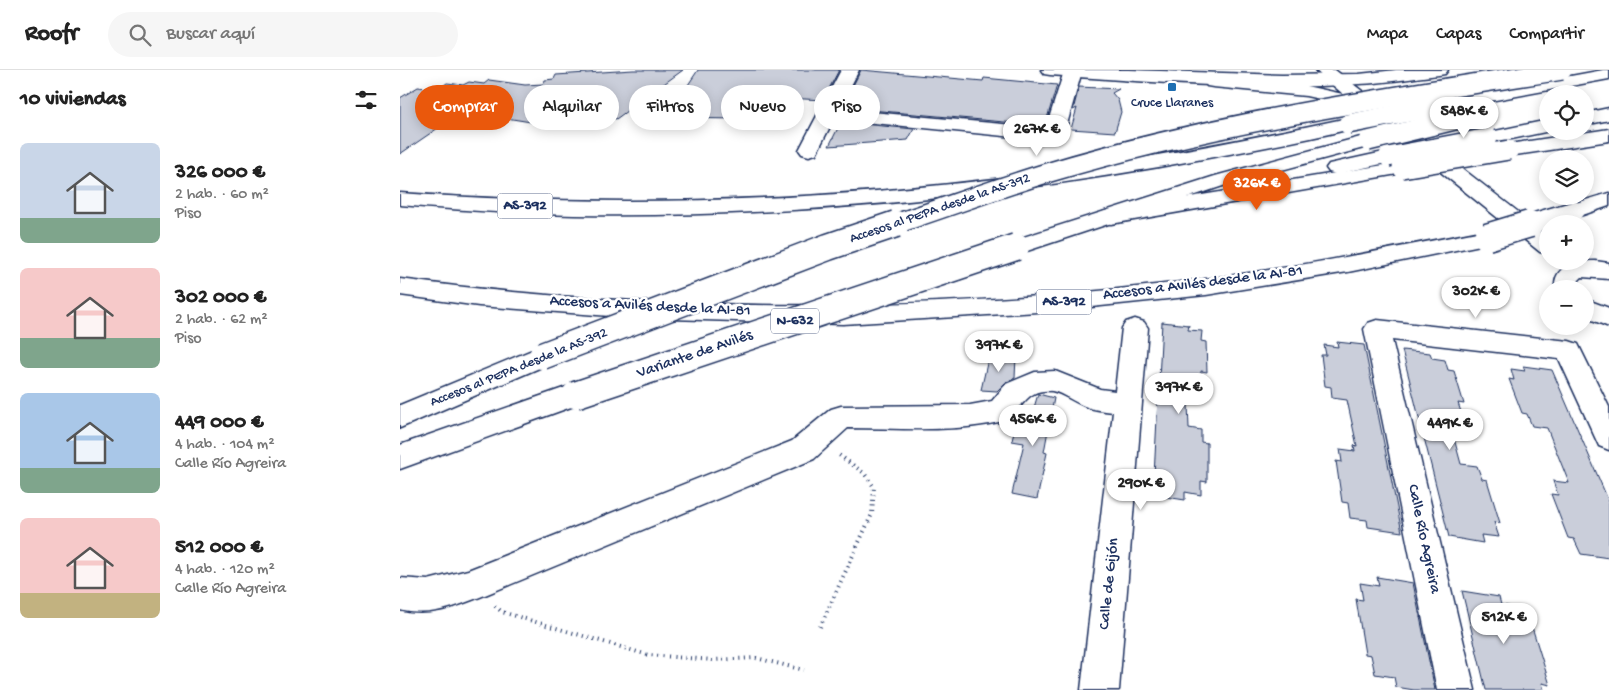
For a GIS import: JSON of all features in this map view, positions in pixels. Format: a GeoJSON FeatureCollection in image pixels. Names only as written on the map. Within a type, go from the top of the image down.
{"type":"FeatureCollection","features":[{"type":"Feature","properties":{"kind":"main road"},"geometry":{"type":"LineString","coordinates":[[842,85],[850,70]]}},
{"type":"Feature","properties":{"kind":"main road"},"geometry":{"type":"LineString","coordinates":[[1050,70],[1186,78],[1438,70]]}},
{"type":"Feature","properties":{"kind":"main road","name":"Accesos al PEPA desde la AS-392"},"geometry":{"type":"LineString","coordinates":[[400,417],[542,356],[828,247],[1050,172],[1182,138],[1315,109],[1562,70]]}},
{"type":"Feature","properties":{"kind":"main road"},"geometry":{"type":"LineString","coordinates":[[880,118],[1054,135],[1073,72]]}},
{"type":"Feature","properties":{"kind":"main road"},"geometry":{"type":"LineString","coordinates":[[1342,74],[1369,106],[1539,240]]}},
{"type":"Feature","properties":{"kind":"main road"},"geometry":{"type":"LineString","coordinates":[[1342,74],[1539,219]]}},
{"type":"Feature","properties":{"kind":"main road","name":"AS-392"},"geometry":{"type":"LineString","coordinates":[[400,199],[547,207],[649,209],[796,204],[938,193],[1090,173],[1225,150],[1436,106],[1609,74]]}},
{"type":"Feature","properties":{"kind":"main road"},"geometry":{"type":"LineString","coordinates":[[1186,78],[1222,84],[1306,91],[1369,106]]}},
{"type":"Feature","properties":{"kind":"main road"},"geometry":{"type":"LineString","coordinates":[[1594,90],[1609,87]]}},
{"type":"Feature","properties":{"kind":"main road","name":"Variante de Avilés"},"geometry":{"type":"LineString","coordinates":[[400,457],[575,395],[1222,180],[1368,141],[1539,102]]}},
{"type":"Feature","properties":{"kind":"main road"},"geometry":{"type":"LineString","coordinates":[[1594,116],[1609,114]]}},
{"type":"Feature","properties":{"kind":"main road"},"geometry":{"type":"LineString","coordinates":[[1105,218],[1395,162],[1488,138],[1539,128]]}},
{"type":"Feature","properties":{"kind":"main road"},"geometry":{"type":"LineString","coordinates":[[810,150],[820,130]]}},
{"type":"Feature","properties":{"kind":"main road"},"geometry":{"type":"LineString","coordinates":[[1395,162],[1509,150],[1609,135]]}},
{"type":"Feature","properties":{"kind":"main road","name":"Accesos a Avilés desde la AI-81"},"geometry":{"type":"LineString","coordinates":[[400,288],[479,298],[636,309],[843,315],[1053,303],[1206,287],[1348,264],[1487,237],[1609,200]]}},
{"type":"Feature","properties":{"kind":"main road"},"geometry":{"type":"LineString","coordinates":[[1594,260],[1609,269]]}},
{"type":"Feature","properties":{"kind":"main road"},"geometry":{"type":"LineString","coordinates":[[1564,276],[1578,269],[1609,269]]}},
{"type":"Feature","properties":{"kind":"main road"},"geometry":{"type":"LineString","coordinates":[[1594,311],[1609,318]]}},
{"type":"Feature","properties":{"kind":"main road","name":"Calle de Gijón"},"geometry":{"type":"LineString","coordinates":[[1100,690],[1135,328]]}},
{"type":"Feature","properties":{"kind":"main road","name":"Calle Río Agreira"},"geometry":{"type":"LineString","coordinates":[[1456,690],[1377,329],[1569,351],[1609,438]]}},
{"type":"Feature","properties":{"kind":"main road"},"geometry":{"type":"LineString","coordinates":[[400,594],[428,597],[452,593],[803,450],[841,417],[970,416],[1001,411],[1016,391],[1035,382],[1055,381],[1096,399],[1128,404]]}},
{"type":"Feature","properties":{"kind":"path"},"geometry":{"type":"LineString","coordinates":[[816,438],[864,472],[874,487],[872,514],[820,627]]}},
{"type":"Feature","properties":{"kind":"path"},"geometry":{"type":"LineString","coordinates":[[473,584],[502,612],[648,654],[713,660],[756,658],[804,670]]}},
{"type":"Feature","properties":{"kind":"building"},"geometry":{"type":"Polygon","coordinates":[[[633,70],[683,70],[662,85],[629,85],[629,109],[619,117],[619,85],[525,85],[543,84],[545,80],[554,79],[556,75],[633,70]]]}},
{"type":"Feature","properties":{"kind":"building"},"geometry":{"type":"Polygon","coordinates":[[[698,70],[839,70],[831,85],[814,85],[814,100],[804,99],[804,85],[721,85],[721,119],[711,119],[711,85],[688,85],[698,70]]]}},
{"type":"Feature","properties":{"kind":"building"},"geometry":{"type":"Polygon","coordinates":[[[861,70],[983,81],[984,78],[1057,85],[1046,122],[1038,125],[880,111],[880,85],[853,85],[861,70]]]}},
{"type":"Feature","properties":{"kind":"building"},"geometry":{"type":"Polygon","coordinates":[[[489,80],[525,85],[524,121],[514,119],[514,85],[463,85],[469,82],[484,84],[489,80]]]}},
{"type":"Feature","properties":{"kind":"building"},"geometry":{"type":"Polygon","coordinates":[[[447,83],[463,85],[444,85],[447,83]]]}},
{"type":"Feature","properties":{"kind":"building"},"geometry":{"type":"Polygon","coordinates":[[[1079,87],[1119,89],[1112,93],[1118,100],[1121,112],[1115,132],[1071,129],[1077,108],[1073,110],[1079,87]]]}},
{"type":"Feature","properties":{"kind":"building"},"geometry":{"type":"Polygon","coordinates":[[[415,89],[415,130],[435,130],[400,154],[400,98],[415,89]]]}},
{"type":"Feature","properties":{"kind":"building"},"geometry":{"type":"Polygon","coordinates":[[[880,126],[914,129],[908,140],[829,146],[837,130],[880,130],[880,126]]]}},
{"type":"Feature","properties":{"kind":"building"},"geometry":{"type":"Polygon","coordinates":[[[1162,322],[1189,325],[1188,330],[1202,331],[1201,341],[1206,342],[1207,372],[1201,371],[1201,382],[1187,380],[1189,428],[1201,430],[1201,442],[1207,443],[1207,482],[1201,481],[1201,495],[1185,492],[1185,500],[1153,495],[1162,322]]]}},
{"type":"Feature","properties":{"kind":"building"},"geometry":{"type":"Polygon","coordinates":[[[1337,342],[1364,345],[1402,532],[1368,527],[1367,520],[1350,518],[1348,503],[1342,502],[1336,461],[1342,462],[1340,449],[1355,451],[1354,445],[1357,446],[1347,400],[1332,398],[1331,387],[1325,386],[1321,355],[1326,355],[1324,345],[1338,347],[1337,342]]]}},
{"type":"Feature","properties":{"kind":"building"},"geometry":{"type":"Polygon","coordinates":[[[1402,350],[1430,353],[1432,358],[1445,360],[1448,370],[1454,371],[1464,404],[1458,403],[1462,415],[1447,413],[1461,464],[1477,466],[1482,479],[1487,480],[1500,523],[1494,522],[1499,537],[1481,535],[1483,543],[1449,537],[1402,350]]]}},
{"type":"Feature","properties":{"kind":"building"},"geometry":{"type":"Polygon","coordinates":[[[1016,356],[1015,378],[1005,383],[997,391],[981,390],[988,359],[1016,356]]]}},
{"type":"Feature","properties":{"kind":"building"},"geometry":{"type":"Polygon","coordinates":[[[1523,366],[1552,370],[1609,502],[1609,558],[1581,554],[1574,539],[1568,538],[1551,494],[1558,495],[1553,481],[1569,483],[1547,428],[1532,426],[1527,414],[1522,413],[1509,379],[1514,380],[1511,369],[1525,371],[1523,366]]]}},
{"type":"Feature","properties":{"kind":"building"},"geometry":{"type":"Polygon","coordinates":[[[1038,394],[1054,398],[1044,452],[1047,453],[1037,499],[1012,494],[1024,443],[1012,441],[1017,416],[1031,418],[1038,394]]]}},
{"type":"Feature","properties":{"kind":"building"},"geometry":{"type":"Polygon","coordinates":[[[1377,577],[1413,583],[1435,690],[1414,690],[1396,687],[1394,677],[1375,674],[1371,655],[1365,654],[1356,599],[1363,600],[1360,583],[1379,586],[1377,577]]]}},
{"type":"Feature","properties":{"kind":"building"},"geometry":{"type":"Polygon","coordinates":[[[1462,591],[1499,597],[1501,605],[1519,608],[1525,626],[1532,627],[1550,685],[1542,683],[1544,690],[1486,690],[1462,591]]]}},
{"type":"Feature","properties":{"kind":"place","name":"Cruce Llaranes"},"geometry":{"type":"Point","coordinates":[1172,87]}}]}
